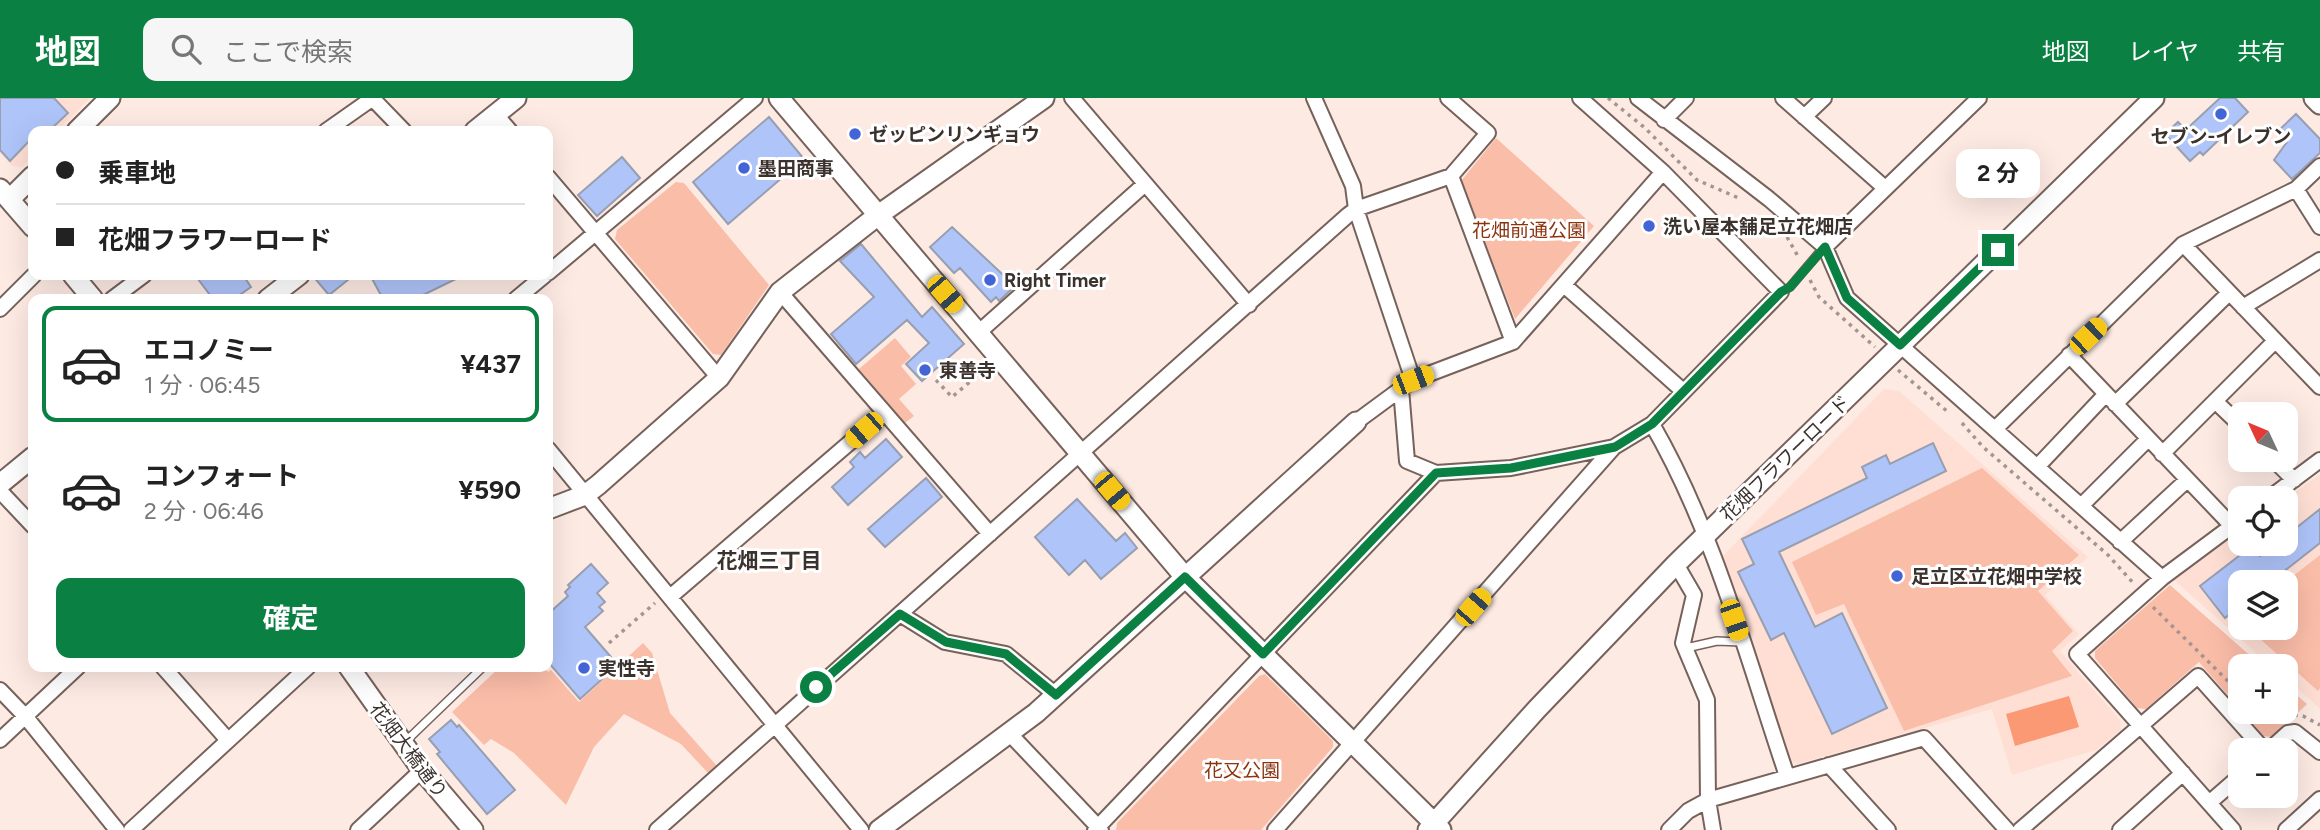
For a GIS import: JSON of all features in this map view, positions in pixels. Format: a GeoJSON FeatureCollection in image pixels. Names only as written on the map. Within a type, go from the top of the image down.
{"type":"FeatureCollection","features":[{"type":"Feature","properties":{"kind":"street"},"geometry":{"type":"LineString","coordinates":[[83,126],[110,98]]}},
{"type":"Feature","properties":{"kind":"street"},"geometry":{"type":"LineString","coordinates":[[334,126],[372,98],[399,126]]}},
{"type":"Feature","properties":{"kind":"street"},"geometry":{"type":"LineString","coordinates":[[481,126],[516,98]]}},
{"type":"Feature","properties":{"kind":"street"},"geometry":{"type":"LineString","coordinates":[[553,269],[755,98]]}},
{"type":"Feature","properties":{"kind":"street"},"geometry":{"type":"LineString","coordinates":[[779,98],[1185,577],[1353,742],[1434,828]]}},
{"type":"Feature","properties":{"kind":"street"},"geometry":{"type":"LineString","coordinates":[[553,507],[585,495],[719,378],[780,292],[877,216],[1044,98]]}},
{"type":"Feature","properties":{"kind":"street"},"geometry":{"type":"LineString","coordinates":[[1072,98],[1249,305]]}},
{"type":"Feature","properties":{"kind":"street"},"geometry":{"type":"LineString","coordinates":[[1314,98],[1353,186],[1356,209],[1413,380]]}},
{"type":"Feature","properties":{"kind":"street"},"geometry":{"type":"LineString","coordinates":[[657,830],[1356,209],[1451,176],[1488,133],[1448,98]]}},
{"type":"Feature","properties":{"kind":"street"},"geometry":{"type":"LineString","coordinates":[[1275,830],[1615,447],[1652,424],[1781,292],[1663,172],[1580,98]]}},
{"type":"Feature","properties":{"kind":"street"},"geometry":{"type":"LineString","coordinates":[[1638,98],[1769,199],[1825,247],[1847,298],[1893,351],[1996,429],[2162,578]]}},
{"type":"Feature","properties":{"kind":"street"},"geometry":{"type":"LineString","coordinates":[[1664,120],[1686,98]]}},
{"type":"Feature","properties":{"kind":"street"},"geometry":{"type":"LineString","coordinates":[[1783,98],[1885,188]]}},
{"type":"Feature","properties":{"kind":"street"},"geometry":{"type":"LineString","coordinates":[[1804,117],[1824,98]]}},
{"type":"Feature","properties":{"kind":"street"},"geometry":{"type":"LineString","coordinates":[[1825,247],[1979,98]]}},
{"type":"Feature","properties":{"kind":"street","name":"花畑フラワーロード"},"geometry":{"type":"LineString","coordinates":[[1434,828],[1676,564],[2154,98]]}},
{"type":"Feature","properties":{"kind":"street"},"geometry":{"type":"LineString","coordinates":[[2314,98],[2320,104]]}},
{"type":"Feature","properties":{"kind":"street"},"geometry":{"type":"LineString","coordinates":[[496,114],[506,126]]}},
{"type":"Feature","properties":{"kind":"street"},"geometry":{"type":"LineString","coordinates":[[1996,429],[2183,244],[2296,189],[2320,166]]}},
{"type":"Feature","properties":{"kind":"street"},"geometry":{"type":"LineString","coordinates":[[879,830],[1056,695],[1356,422],[1413,380],[1513,342],[1663,172]]}},
{"type":"Feature","properties":{"kind":"street"},"geometry":{"type":"LineString","coordinates":[[1451,176],[1513,342]]}},
{"type":"Feature","properties":{"kind":"street"},"geometry":{"type":"LineString","coordinates":[[28,179],[5,194],[28,221]]}},
{"type":"Feature","properties":{"kind":"street"},"geometry":{"type":"LineString","coordinates":[[553,183],[719,378]]}},
{"type":"Feature","properties":{"kind":"street"},"geometry":{"type":"LineString","coordinates":[[978,333],[1146,184]]}},
{"type":"Feature","properties":{"kind":"street"},"geometry":{"type":"LineString","coordinates":[[2296,189],[2320,227]]}},
{"type":"Feature","properties":{"kind":"street"},"geometry":{"type":"LineString","coordinates":[[2183,244],[2320,387]]}},
{"type":"Feature","properties":{"kind":"street"},"geometry":{"type":"LineString","coordinates":[[2243,307],[2320,260]]}},
{"type":"Feature","properties":{"kind":"street"},"geometry":{"type":"LineString","coordinates":[[0,309],[29,280]]}},
{"type":"Feature","properties":{"kind":"street"},"geometry":{"type":"LineString","coordinates":[[77,280],[89,294]]}},
{"type":"Feature","properties":{"kind":"street"},"geometry":{"type":"LineString","coordinates":[[119,294],[138,280]]}},
{"type":"Feature","properties":{"kind":"street"},"geometry":{"type":"LineString","coordinates":[[276,294],[293,280]]}},
{"type":"Feature","properties":{"kind":"street"},"geometry":{"type":"LineString","coordinates":[[522,294],[540,280]]}},
{"type":"Feature","properties":{"kind":"street"},"geometry":{"type":"LineString","coordinates":[[1564,285],[1684,391]]}},
{"type":"Feature","properties":{"kind":"street"},"geometry":{"type":"LineString","coordinates":[[780,292],[883,414],[990,534]]}},
{"type":"Feature","properties":{"kind":"street"},"geometry":{"type":"LineString","coordinates":[[2037,467],[2229,293]]}},
{"type":"Feature","properties":{"kind":"street"},"geometry":{"type":"LineString","coordinates":[[2162,454],[2275,341]]}},
{"type":"Feature","properties":{"kind":"street"},"geometry":{"type":"LineString","coordinates":[[2069,355],[2187,480],[2228,516]]}},
{"type":"Feature","properties":{"kind":"street"},"geometry":{"type":"LineString","coordinates":[[1401,389],[1407,461],[1436,473],[1511,468],[1615,447]]}},
{"type":"Feature","properties":{"kind":"street"},"geometry":{"type":"LineString","coordinates":[[2215,401],[2228,413]]}},
{"type":"Feature","properties":{"kind":"street"},"geometry":{"type":"LineString","coordinates":[[668,595],[883,414]]}},
{"type":"Feature","properties":{"kind":"street"},"geometry":{"type":"LineString","coordinates":[[1652,424],[1673,460],[1705,535],[1787,776]]}},
{"type":"Feature","properties":{"kind":"street"},"geometry":{"type":"LineString","coordinates":[[2081,506],[2148,439]]}},
{"type":"Feature","properties":{"kind":"street"},"geometry":{"type":"LineString","coordinates":[[553,455],[861,830]]}},
{"type":"Feature","properties":{"kind":"street"},"geometry":{"type":"LineString","coordinates":[[2286,486],[2320,460]]}},
{"type":"Feature","properties":{"kind":"street"},"geometry":{"type":"LineString","coordinates":[[0,484],[28,461]]}},
{"type":"Feature","properties":{"kind":"street"},"geometry":{"type":"LineString","coordinates":[[2286,472],[2294,480]]}},
{"type":"Feature","properties":{"kind":"street"},"geometry":{"type":"LineString","coordinates":[[1009,733],[1098,829],[1436,473]]}},
{"type":"Feature","properties":{"kind":"street"},"geometry":{"type":"LineString","coordinates":[[2120,542],[2187,480]]}},
{"type":"Feature","properties":{"kind":"street"},"geometry":{"type":"LineString","coordinates":[[0,491],[28,521]]}},
{"type":"Feature","properties":{"kind":"street"},"geometry":{"type":"LineString","coordinates":[[2228,529],[2162,578],[2077,654],[2233,830]]}},
{"type":"Feature","properties":{"kind":"street"},"geometry":{"type":"LineString","coordinates":[[1676,564],[1694,595],[1683,643],[1707,700],[1708,800],[1713,830]]}},
{"type":"Feature","properties":{"kind":"street"},"geometry":{"type":"LineString","coordinates":[[900,614],[946,642],[1006,654],[1056,695]]}},
{"type":"Feature","properties":{"kind":"street"},"geometry":{"type":"LineString","coordinates":[[0,740],[73,672]]}},
{"type":"Feature","properties":{"kind":"street"},"geometry":{"type":"LineString","coordinates":[[168,672],[228,739]]}},
{"type":"Feature","properties":{"kind":"street"},"geometry":{"type":"LineString","coordinates":[[131,830],[302,672]]}},
{"type":"Feature","properties":{"kind":"street","name":"花畑大橋通り"},"geometry":{"type":"LineString","coordinates":[[352,672],[422,771],[473,830]]}},
{"type":"Feature","properties":{"kind":"street"},"geometry":{"type":"LineString","coordinates":[[2020,830],[2198,676],[2254,738]]}},
{"type":"Feature","properties":{"kind":"street"},"geometry":{"type":"LineString","coordinates":[[0,690],[26,716],[117,830]]}},
{"type":"Feature","properties":{"kind":"street"},"geometry":{"type":"LineString","coordinates":[[2282,738],[2295,732],[2320,752]]}},
{"type":"Feature","properties":{"kind":"street"},"geometry":{"type":"LineString","coordinates":[[1669,830],[1688,811],[1708,800],[1924,738],[2007,830]]}},
{"type":"Feature","properties":{"kind":"street"},"geometry":{"type":"LineString","coordinates":[[1829,765],[1888,830]]}},
{"type":"Feature","properties":{"kind":"street"},"geometry":{"type":"LineString","coordinates":[[358,830],[422,771]]}},
{"type":"Feature","properties":{"kind":"street"},"geometry":{"type":"LineString","coordinates":[[2124,829],[2183,773]]}},
{"type":"Feature","properties":{"kind":"street"},"geometry":{"type":"LineString","coordinates":[[2209,803],[2228,786]]}},
{"type":"Feature","properties":{"kind":"street"},"geometry":{"type":"LineString","coordinates":[[2286,830],[2320,799]]}},
{"type":"Feature","properties":{"kind":"lane"},"geometry":{"type":"LineString","coordinates":[[1781,292],[1805,271],[1825,247]]}},
{"type":"Feature","properties":{"kind":"lane"},"geometry":{"type":"LineString","coordinates":[[1685,649],[1717,641],[1741,642]]}},
{"type":"Feature","properties":{"kind":"lane"},"geometry":{"type":"LineString","coordinates":[[402,744],[478,672]]}},
{"type":"Feature","properties":{"kind":"path"},"geometry":{"type":"LineString","coordinates":[[1608,98],[1645,128],[1697,180],[1750,204]]}},
{"type":"Feature","properties":{"kind":"path"},"geometry":{"type":"LineString","coordinates":[[1782,231],[1819,298],[1893,351],[1950,413]]}},
{"type":"Feature","properties":{"kind":"path"},"geometry":{"type":"LineString","coordinates":[[936,380],[952,397],[989,365]]}},
{"type":"Feature","properties":{"kind":"path"},"geometry":{"type":"LineString","coordinates":[[1960,421],[1983,447],[2108,555],[2228,680]]}},
{"type":"Feature","properties":{"kind":"path"},"geometry":{"type":"LineString","coordinates":[[609,643],[668,595]]}},
{"type":"Feature","properties":{"kind":"shaded area"},"geometry":{"type":"Polygon","coordinates":[[[0,98],[90,98],[62,126],[28,126],[28,161],[22,167],[12,166],[0,153],[0,98]]]}},
{"type":"Feature","properties":{"kind":"shaded area","name":"足立区立花畑中学校"},"geometry":{"type":"Polygon","coordinates":[[[1884,389],[1899,391],[2088,557],[2045,595],[2079,634],[2060,651],[2120,720],[2121,730],[2096,750],[2012,775],[1992,709],[1797,764],[1789,760],[1721,558],[1884,389]]]}},
{"type":"Feature","properties":{"kind":"shaded area"},"geometry":{"type":"Polygon","coordinates":[[[2320,474],[2320,709],[2298,689],[2298,654],[2257,654],[2242,640],[2298,640],[2298,570],[2228,570],[2228,628],[2174,580],[2228,541],[2228,556],[2298,556],[2298,490],[2320,474]]]}},
{"type":"Feature","properties":{"kind":"shaded area"},"geometry":{"type":"Polygon","coordinates":[[[2069,696],[2079,727],[2015,746],[2006,714],[2069,696]]]}},
{"type":"Feature","properties":{"kind":"green space","name":"花畑前通公園"},"geometry":{"type":"Polygon","coordinates":[[[1496,138],[1594,226],[1515,319],[1461,181],[1496,138]]]}},
{"type":"Feature","properties":{"kind":"green space"},"geometry":{"type":"Polygon","coordinates":[[[676,182],[684,183],[769,285],[721,355],[713,354],[615,239],[617,230],[676,182]]]}},
{"type":"Feature","properties":{"kind":"green space"},"geometry":{"type":"Polygon","coordinates":[[[895,338],[911,357],[901,366],[916,384],[899,399],[914,416],[905,423],[859,369],[895,338]]]}},
{"type":"Feature","properties":{"kind":"green space"},"geometry":{"type":"Polygon","coordinates":[[[1982,468],[2079,555],[2038,591],[2073,631],[2052,651],[2072,676],[1904,731],[1844,604],[1816,615],[1792,562],[1982,468]]]}},
{"type":"Feature","properties":{"kind":"green space"},"geometry":{"type":"Polygon","coordinates":[[[2320,555],[2318,691],[2298,673],[2298,654],[2277,654],[2261,640],[2298,640],[2298,572],[2320,555]]]}},
{"type":"Feature","properties":{"kind":"green space"},"geometry":{"type":"Polygon","coordinates":[[[2170,585],[2228,636],[2228,640],[2232,640],[2248,654],[2228,654],[2228,695],[2199,662],[2146,709],[2137,708],[2095,658],[2095,651],[2170,585]]]}},
{"type":"Feature","properties":{"kind":"green space"},"geometry":{"type":"Polygon","coordinates":[[[643,643],[652,653],[670,713],[717,766],[709,774],[681,744],[624,714],[594,747],[566,805],[514,753],[491,739],[484,745],[452,712],[495,672],[553,672],[579,702],[643,643]]]}},
{"type":"Feature","properties":{"kind":"green space","name":"花又公園"},"geometry":{"type":"Polygon","coordinates":[[[1265,674],[1333,741],[1333,747],[1261,830],[1116,830],[1117,823],[1259,676],[1265,674]]]}},
{"type":"Feature","properties":{"kind":"green space"},"geometry":{"type":"Polygon","coordinates":[[[2298,696],[2307,704],[2298,713],[2298,696]]]}},
{"type":"Feature","properties":{"kind":"green space"},"geometry":{"type":"Polygon","coordinates":[[[2253,724],[2286,724],[2273,737],[2263,736],[2253,724]]]}},
{"type":"Feature","properties":{"kind":"building"},"geometry":{"type":"Polygon","coordinates":[[[0,98],[54,98],[68,113],[54,126],[28,126],[28,142],[10,161],[0,150],[0,98]]]}},
{"type":"Feature","properties":{"kind":"building"},"geometry":{"type":"Polygon","coordinates":[[[2220,98],[2235,98],[2248,112],[2203,155],[2200,152],[2190,161],[2165,134],[2178,122],[2185,129],[2220,98]]]}},
{"type":"Feature","properties":{"kind":"building"},"geometry":{"type":"Polygon","coordinates":[[[2296,114],[2320,139],[2320,153],[2292,179],[2274,160],[2287,142],[2277,132],[2296,114]]]}},
{"type":"Feature","properties":{"kind":"building"},"geometry":{"type":"Polygon","coordinates":[[[769,117],[804,159],[728,224],[693,182],[769,117]]]}},
{"type":"Feature","properties":{"kind":"building"},"geometry":{"type":"Polygon","coordinates":[[[622,157],[640,178],[597,216],[578,195],[622,157]]]}},
{"type":"Feature","properties":{"kind":"building"},"geometry":{"type":"Polygon","coordinates":[[[952,227],[1015,286],[999,301],[996,297],[991,302],[960,268],[954,273],[930,247],[952,227]]]}},
{"type":"Feature","properties":{"kind":"building"},"geometry":{"type":"Polygon","coordinates":[[[861,244],[922,317],[932,307],[964,344],[922,381],[906,364],[929,343],[907,320],[856,364],[831,334],[874,297],[840,261],[861,244]]]}},
{"type":"Feature","properties":{"kind":"building"},"geometry":{"type":"Polygon","coordinates":[[[199,280],[246,280],[251,287],[241,294],[209,294],[199,280]]]}},
{"type":"Feature","properties":{"kind":"building"},"geometry":{"type":"Polygon","coordinates":[[[316,280],[348,280],[330,294],[316,280]]]}},
{"type":"Feature","properties":{"kind":"building"},"geometry":{"type":"Polygon","coordinates":[[[373,280],[454,280],[425,294],[380,294],[373,280]]]}},
{"type":"Feature","properties":{"kind":"building"},"geometry":{"type":"Polygon","coordinates":[[[886,439],[902,457],[848,505],[832,487],[854,467],[850,462],[860,452],[865,458],[886,439]]]}},
{"type":"Feature","properties":{"kind":"building"},"geometry":{"type":"Polygon","coordinates":[[[1933,443],[1946,471],[1779,552],[1815,627],[1842,613],[1887,708],[1832,734],[1784,633],[1771,640],[1738,572],[1754,564],[1742,539],[1867,478],[1862,467],[1886,455],[1890,464],[1933,443]]]}},
{"type":"Feature","properties":{"kind":"building"},"geometry":{"type":"Polygon","coordinates":[[[926,478],[942,497],[885,547],[868,529],[926,478]]]}},
{"type":"Feature","properties":{"kind":"building"},"geometry":{"type":"Polygon","coordinates":[[[1077,499],[1116,541],[1125,533],[1137,548],[1101,579],[1085,560],[1069,575],[1035,537],[1077,499]]]}},
{"type":"Feature","properties":{"kind":"building"},"geometry":{"type":"Polygon","coordinates":[[[2320,509],[2320,543],[2286,570],[2228,570],[2228,616],[2225,618],[2200,586],[2239,556],[2298,556],[2298,526],[2320,509]]]}},
{"type":"Feature","properties":{"kind":"building"},"geometry":{"type":"Polygon","coordinates":[[[591,564],[608,583],[597,593],[605,602],[599,607],[603,611],[585,627],[611,657],[603,664],[610,672],[580,699],[553,668],[553,610],[568,596],[565,592],[570,587],[568,585],[591,564]]]}},
{"type":"Feature","properties":{"kind":"building"},"geometry":{"type":"Polygon","coordinates":[[[451,720],[457,727],[459,725],[515,790],[487,814],[437,754],[440,752],[429,739],[451,720]]]}},
{"type":"Feature","properties":{"kind":"place","name":"セブン-イレブン"},"geometry":{"type":"Point","coordinates":[2221,114]}},
{"type":"Feature","properties":{"kind":"place","name":"ゼッピンリンギョウ"},"geometry":{"type":"Point","coordinates":[855,134]}},
{"type":"Feature","properties":{"kind":"place","name":"墨田商事"},"geometry":{"type":"Point","coordinates":[744,168]}},
{"type":"Feature","properties":{"kind":"place","name":"洗い屋本舗足立花畑店"},"geometry":{"type":"Point","coordinates":[1649,226]}},
{"type":"Feature","properties":{"kind":"place","name":"Right Timer"},"geometry":{"type":"Point","coordinates":[990,280]}},
{"type":"Feature","properties":{"kind":"place","name":"東善寺"},"geometry":{"type":"Point","coordinates":[925,370]}},
{"type":"Feature","properties":{"kind":"place","name":"足立区立花畑中学校"},"geometry":{"type":"Point","coordinates":[1897,576]}},
{"type":"Feature","properties":{"kind":"place","name":"実性寺"},"geometry":{"type":"Point","coordinates":[584,668]}},
{"type":"Feature","properties":{"kind":"district","name":"花畑三丁目"},"geometry":{"type":"Point","coordinates":[769,561]}},
{"type":"Feature","properties":{"kind":"route"},"geometry":{"type":"LineString","coordinates":[[816,687],[900,614],[946,642],[1006,654],[1056,695],[1185,577],[1263,654],[1436,473],[1511,468],[1615,447],[1634,437],[1652,424],[1781,292],[1790,287],[1825,247],[1847,298],[1900,345],[1998,250]]}}]}
